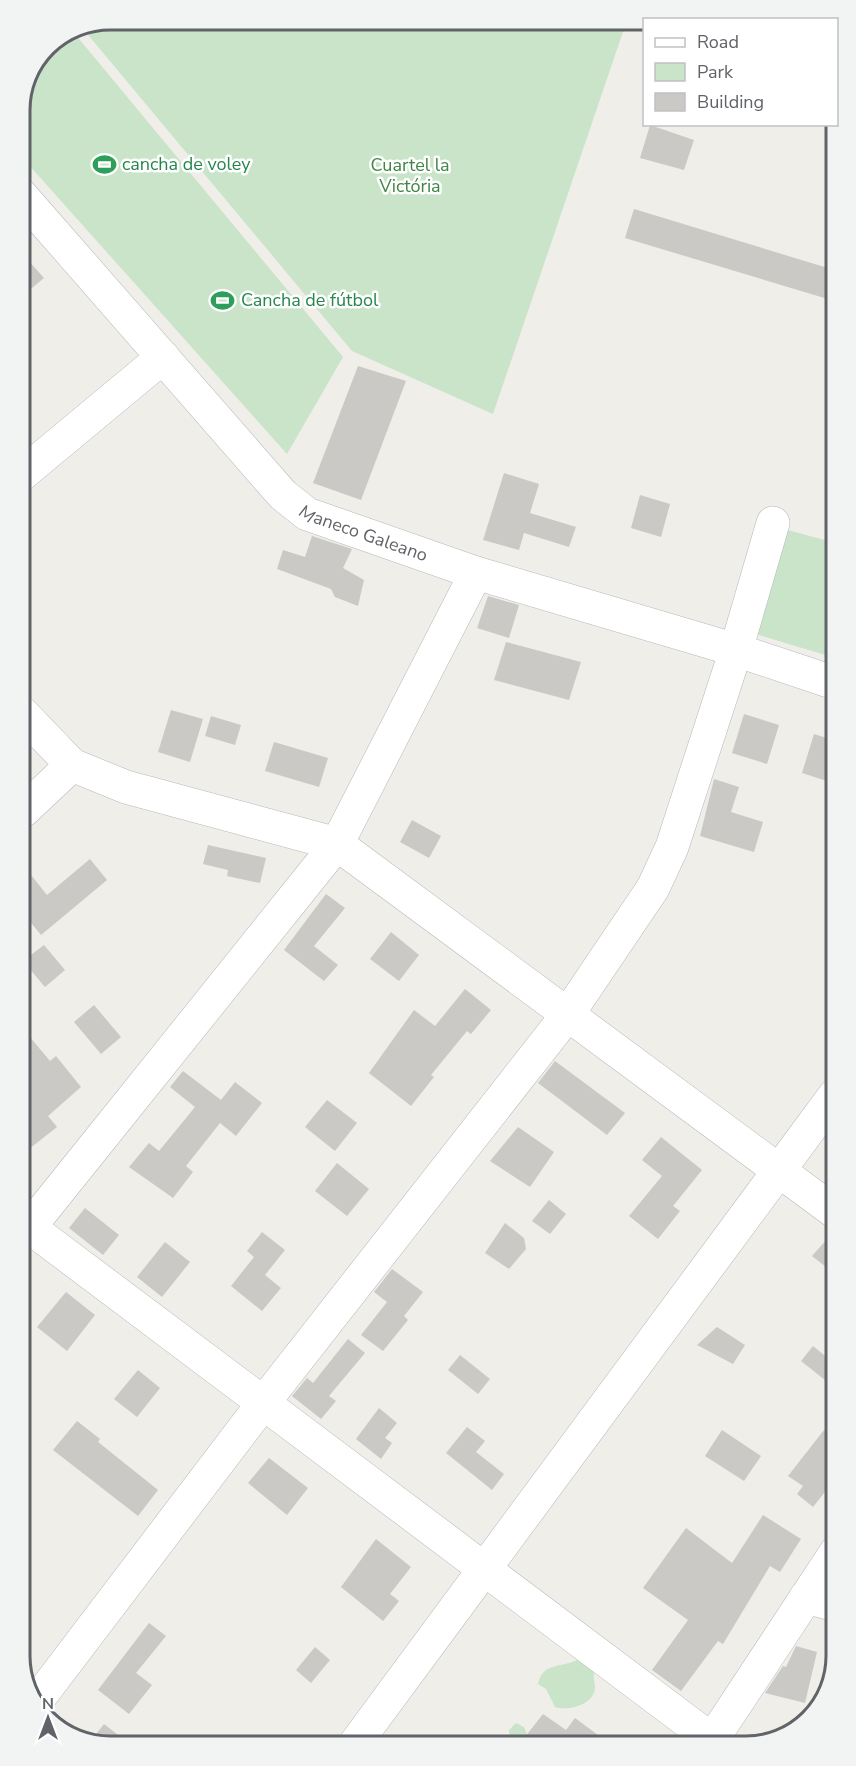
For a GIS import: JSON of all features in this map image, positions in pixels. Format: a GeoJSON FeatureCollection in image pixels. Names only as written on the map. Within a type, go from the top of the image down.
{"type":"FeatureCollection","features":[{"type":"Feature","properties":{"kind":"street","name":"Maneco Galeano"},"geometry":{"type":"LineString","coordinates":[[30,205],[283,495],[307,514],[476,573],[736,650],[826,680]]}},
{"type":"Feature","properties":{"kind":"street"},"geometry":{"type":"LineString","coordinates":[[30,468],[163,357]]}},
{"type":"Feature","properties":{"kind":"street"},"geometry":{"type":"LineString","coordinates":[[47,1688],[264,1402],[568,1014],[652,888],[672,847],[736,650],[772,523]]}},
{"type":"Feature","properties":{"kind":"street"},"geometry":{"type":"LineString","coordinates":[[30,1227],[337,844],[476,573]]}},
{"type":"Feature","properties":{"kind":"street"},"geometry":{"type":"LineString","coordinates":[[30,722],[72,765],[126,787],[337,844],[826,1206]]}},
{"type":"Feature","properties":{"kind":"street"},"geometry":{"type":"LineString","coordinates":[[30,804],[72,765]]}},
{"type":"Feature","properties":{"kind":"street"},"geometry":{"type":"LineString","coordinates":[[361,1736],[826,1107]]}},
{"type":"Feature","properties":{"kind":"street"},"geometry":{"type":"LineString","coordinates":[[30,1233],[264,1402],[707,1736]]}},
{"type":"Feature","properties":{"kind":"street"},"geometry":{"type":"LineString","coordinates":[[715,1736],[821,1601],[826,1585]]}},
{"type":"Feature","properties":{"kind":"green space","name":"Cuartel la Victória"},"geometry":{"type":"Polygon","coordinates":[[[110,30],[624,30],[493,414],[352,351],[87,34],[110,30]]]}},
{"type":"Feature","properties":{"kind":"green space"},"geometry":{"type":"Polygon","coordinates":[[[77,37],[343,357],[287,454],[30,166],[30,104],[38,74],[57,50],[77,37]]]}},
{"type":"Feature","properties":{"kind":"green space"},"geometry":{"type":"Polygon","coordinates":[[[784,529],[826,540],[826,655],[749,632],[784,529]]]}},
{"type":"Feature","properties":{"kind":"green space"},"geometry":{"type":"Polygon","coordinates":[[[577,1660],[595,1670],[593,1694],[590,1699],[579,1706],[555,1707],[546,1689],[538,1684],[540,1677],[548,1669],[577,1660]]]}},
{"type":"Feature","properties":{"kind":"green space"},"geometry":{"type":"Polygon","coordinates":[[[516,1723],[524,1727],[528,1736],[510,1736],[509,1730],[516,1723]]]}},
{"type":"Feature","properties":{"kind":"building"},"geometry":{"type":"Polygon","coordinates":[[[650,126],[694,140],[684,170],[640,158],[650,126]]]}},
{"type":"Feature","properties":{"kind":"building"},"geometry":{"type":"Polygon","coordinates":[[[634,209],[826,267],[826,298],[625,238],[634,209]]]}},
{"type":"Feature","properties":{"kind":"building"},"geometry":{"type":"Polygon","coordinates":[[[30,262],[44,278],[30,290],[30,262]]]}},
{"type":"Feature","properties":{"kind":"building"},"geometry":{"type":"Polygon","coordinates":[[[358,366],[406,381],[361,500],[313,483],[358,366]]]}},
{"type":"Feature","properties":{"kind":"building"},"geometry":{"type":"Polygon","coordinates":[[[504,473],[539,484],[530,513],[576,527],[569,547],[524,533],[519,550],[483,540],[504,473]]]}},
{"type":"Feature","properties":{"kind":"building"},"geometry":{"type":"Polygon","coordinates":[[[640,495],[670,504],[661,537],[631,528],[640,495]]]}},
{"type":"Feature","properties":{"kind":"building"},"geometry":{"type":"Polygon","coordinates":[[[312,536],[352,549],[343,568],[364,580],[358,606],[335,597],[331,589],[277,569],[283,550],[305,557],[312,536]]]}},
{"type":"Feature","properties":{"kind":"building"},"geometry":{"type":"Polygon","coordinates":[[[488,596],[519,605],[509,638],[477,628],[488,596]]]}},
{"type":"Feature","properties":{"kind":"building"},"geometry":{"type":"Polygon","coordinates":[[[506,642],[581,662],[569,700],[494,680],[506,642]]]}},
{"type":"Feature","properties":{"kind":"building"},"geometry":{"type":"Polygon","coordinates":[[[171,710],[203,719],[190,762],[158,752],[171,710]]]}},
{"type":"Feature","properties":{"kind":"building"},"geometry":{"type":"Polygon","coordinates":[[[744,714],[779,725],[767,764],[732,753],[744,714]]]}},
{"type":"Feature","properties":{"kind":"building"},"geometry":{"type":"Polygon","coordinates":[[[211,716],[241,725],[235,745],[205,736],[211,716]]]}},
{"type":"Feature","properties":{"kind":"building"},"geometry":{"type":"Polygon","coordinates":[[[814,734],[826,738],[826,781],[802,773],[814,734]]]}},
{"type":"Feature","properties":{"kind":"building"},"geometry":{"type":"Polygon","coordinates":[[[274,742],[328,758],[319,787],[265,771],[274,742]]]}},
{"type":"Feature","properties":{"kind":"building"},"geometry":{"type":"Polygon","coordinates":[[[714,779],[739,787],[731,812],[763,822],[754,852],[700,836],[714,779]]]}},
{"type":"Feature","properties":{"kind":"building"},"geometry":{"type":"Polygon","coordinates":[[[412,820],[441,836],[429,858],[400,842],[412,820]]]}},
{"type":"Feature","properties":{"kind":"building"},"geometry":{"type":"Polygon","coordinates":[[[208,845],[266,858],[260,883],[227,876],[228,870],[203,864],[208,845]]]}},
{"type":"Feature","properties":{"kind":"building"},"geometry":{"type":"Polygon","coordinates":[[[90,859],[107,880],[41,935],[30,922],[30,874],[47,895],[90,859]]]}},
{"type":"Feature","properties":{"kind":"building"},"geometry":{"type":"Polygon","coordinates":[[[326,894],[345,908],[314,946],[338,965],[324,981],[284,950],[326,894]]]}},
{"type":"Feature","properties":{"kind":"building"},"geometry":{"type":"Polygon","coordinates":[[[391,932],[419,955],[399,981],[370,959],[391,932]]]}},
{"type":"Feature","properties":{"kind":"building"},"geometry":{"type":"Polygon","coordinates":[[[44,945],[65,970],[45,987],[30,969],[30,956],[44,945]]]}},
{"type":"Feature","properties":{"kind":"building"},"geometry":{"type":"Polygon","coordinates":[[[465,989],[491,1010],[471,1034],[467,1031],[431,1075],[434,1077],[411,1106],[369,1073],[414,1010],[435,1026],[465,989]]]}},
{"type":"Feature","properties":{"kind":"building"},"geometry":{"type":"Polygon","coordinates":[[[94,1005],[121,1037],[101,1054],[74,1022],[94,1005]]]}},
{"type":"Feature","properties":{"kind":"building"},"geometry":{"type":"Polygon","coordinates":[[[30,1037],[50,1061],[56,1056],[81,1087],[48,1116],[57,1127],[30,1148],[30,1037]]]}},
{"type":"Feature","properties":{"kind":"building"},"geometry":{"type":"Polygon","coordinates":[[[555,1061],[625,1113],[607,1135],[538,1083],[555,1061]]]}},
{"type":"Feature","properties":{"kind":"building"},"geometry":{"type":"Polygon","coordinates":[[[183,1071],[221,1100],[235,1082],[262,1103],[236,1136],[220,1123],[186,1166],[193,1172],[173,1198],[129,1167],[149,1143],[159,1151],[195,1107],[170,1087],[183,1071]]]}},
{"type":"Feature","properties":{"kind":"building"},"geometry":{"type":"Polygon","coordinates":[[[327,1100],[357,1123],[335,1151],[305,1127],[327,1100]]]}},
{"type":"Feature","properties":{"kind":"building"},"geometry":{"type":"Polygon","coordinates":[[[518,1127],[554,1152],[530,1187],[490,1161],[518,1127]]]}},
{"type":"Feature","properties":{"kind":"building"},"geometry":{"type":"Polygon","coordinates":[[[661,1137],[702,1170],[673,1206],[680,1211],[658,1239],[629,1216],[662,1176],[642,1160],[661,1137]]]}},
{"type":"Feature","properties":{"kind":"building"},"geometry":{"type":"Polygon","coordinates":[[[337,1163],[369,1189],[347,1216],[315,1191],[337,1163]]]}},
{"type":"Feature","properties":{"kind":"building"},"geometry":{"type":"Polygon","coordinates":[[[549,1200],[566,1214],[550,1234],[532,1221],[549,1200]]]}},
{"type":"Feature","properties":{"kind":"building"},"geometry":{"type":"Polygon","coordinates":[[[85,1208],[119,1235],[103,1255],[69,1228],[85,1208]]]}},
{"type":"Feature","properties":{"kind":"building"},"geometry":{"type":"Polygon","coordinates":[[[505,1223],[524,1238],[526,1249],[509,1269],[485,1253],[505,1223]]]}},
{"type":"Feature","properties":{"kind":"building"},"geometry":{"type":"Polygon","coordinates":[[[262,1232],[285,1250],[265,1275],[281,1288],[262,1311],[231,1286],[254,1257],[247,1251],[262,1232]]]}},
{"type":"Feature","properties":{"kind":"building"},"geometry":{"type":"Polygon","coordinates":[[[826,1240],[826,1267],[812,1256],[826,1240]]]}},
{"type":"Feature","properties":{"kind":"building"},"geometry":{"type":"Polygon","coordinates":[[[165,1242],[190,1262],[162,1297],[137,1277],[165,1242]]]}},
{"type":"Feature","properties":{"kind":"building"},"geometry":{"type":"Polygon","coordinates":[[[392,1269],[423,1292],[404,1316],[408,1320],[383,1351],[361,1335],[387,1302],[374,1292],[392,1269]]]}},
{"type":"Feature","properties":{"kind":"building"},"geometry":{"type":"Polygon","coordinates":[[[66,1292],[95,1315],[67,1351],[37,1327],[66,1292]]]}},
{"type":"Feature","properties":{"kind":"building"},"geometry":{"type":"Polygon","coordinates":[[[717,1327],[745,1345],[733,1364],[697,1345],[717,1327]]]}},
{"type":"Feature","properties":{"kind":"building"},"geometry":{"type":"Polygon","coordinates":[[[348,1339],[365,1353],[329,1396],[336,1401],[321,1419],[292,1396],[307,1378],[313,1383],[348,1339]]]}},
{"type":"Feature","properties":{"kind":"building"},"geometry":{"type":"Polygon","coordinates":[[[813,1346],[826,1357],[826,1381],[801,1361],[813,1346]]]}},
{"type":"Feature","properties":{"kind":"building"},"geometry":{"type":"Polygon","coordinates":[[[460,1355],[490,1379],[478,1394],[448,1370],[460,1355]]]}},
{"type":"Feature","properties":{"kind":"building"},"geometry":{"type":"Polygon","coordinates":[[[138,1370],[160,1388],[137,1417],[114,1399],[138,1370]]]}},
{"type":"Feature","properties":{"kind":"building"},"geometry":{"type":"Polygon","coordinates":[[[379,1408],[397,1423],[385,1438],[392,1443],[381,1459],[356,1439],[379,1408]]]}},
{"type":"Feature","properties":{"kind":"building"},"geometry":{"type":"Polygon","coordinates":[[[77,1421],[100,1439],[98,1442],[158,1490],[138,1516],[53,1450],[77,1421]]]}},
{"type":"Feature","properties":{"kind":"building"},"geometry":{"type":"Polygon","coordinates":[[[467,1427],[485,1441],[476,1452],[504,1474],[492,1490],[446,1453],[467,1427]]]}},
{"type":"Feature","properties":{"kind":"building"},"geometry":{"type":"Polygon","coordinates":[[[722,1430],[761,1456],[744,1481],[705,1456],[722,1430]]]}},
{"type":"Feature","properties":{"kind":"building"},"geometry":{"type":"Polygon","coordinates":[[[824,1430],[826,1432],[826,1491],[813,1507],[797,1494],[803,1486],[788,1476],[824,1430]]]}},
{"type":"Feature","properties":{"kind":"building"},"geometry":{"type":"Polygon","coordinates":[[[269,1458],[308,1488],[287,1515],[248,1483],[269,1458]]]}},
{"type":"Feature","properties":{"kind":"building"},"geometry":{"type":"Polygon","coordinates":[[[763,1515],[801,1539],[780,1572],[770,1566],[723,1644],[718,1641],[681,1691],[652,1670],[688,1620],[643,1588],[686,1528],[732,1563],[763,1515]]]}},
{"type":"Feature","properties":{"kind":"building"},"geometry":{"type":"Polygon","coordinates":[[[376,1539],[411,1567],[390,1594],[399,1601],[383,1621],[341,1587],[376,1539]]]}},
{"type":"Feature","properties":{"kind":"building"},"geometry":{"type":"Polygon","coordinates":[[[149,1623],[166,1636],[136,1673],[152,1685],[129,1714],[98,1690],[149,1623]]]}},
{"type":"Feature","properties":{"kind":"building"},"geometry":{"type":"Polygon","coordinates":[[[796,1646],[817,1652],[805,1703],[765,1693],[783,1666],[786,1667],[796,1646]]]}},
{"type":"Feature","properties":{"kind":"building"},"geometry":{"type":"Polygon","coordinates":[[[315,1647],[330,1660],[311,1683],[296,1670],[315,1647]]]}},
{"type":"Feature","properties":{"kind":"building"},"geometry":{"type":"Polygon","coordinates":[[[543,1714],[566,1730],[575,1718],[599,1736],[526,1736],[543,1714]]]}},
{"type":"Feature","properties":{"kind":"building"},"geometry":{"type":"Polygon","coordinates":[[[104,1724],[119,1736],[104,1736],[96,1734],[104,1724]]]}},
{"type":"Feature","properties":{"kind":"place","name":"cancha de voley"},"geometry":{"type":"Point","coordinates":[104,164]}},
{"type":"Feature","properties":{"kind":"place","name":"Cancha de fútbol"},"geometry":{"type":"Point","coordinates":[223,300]}}]}
